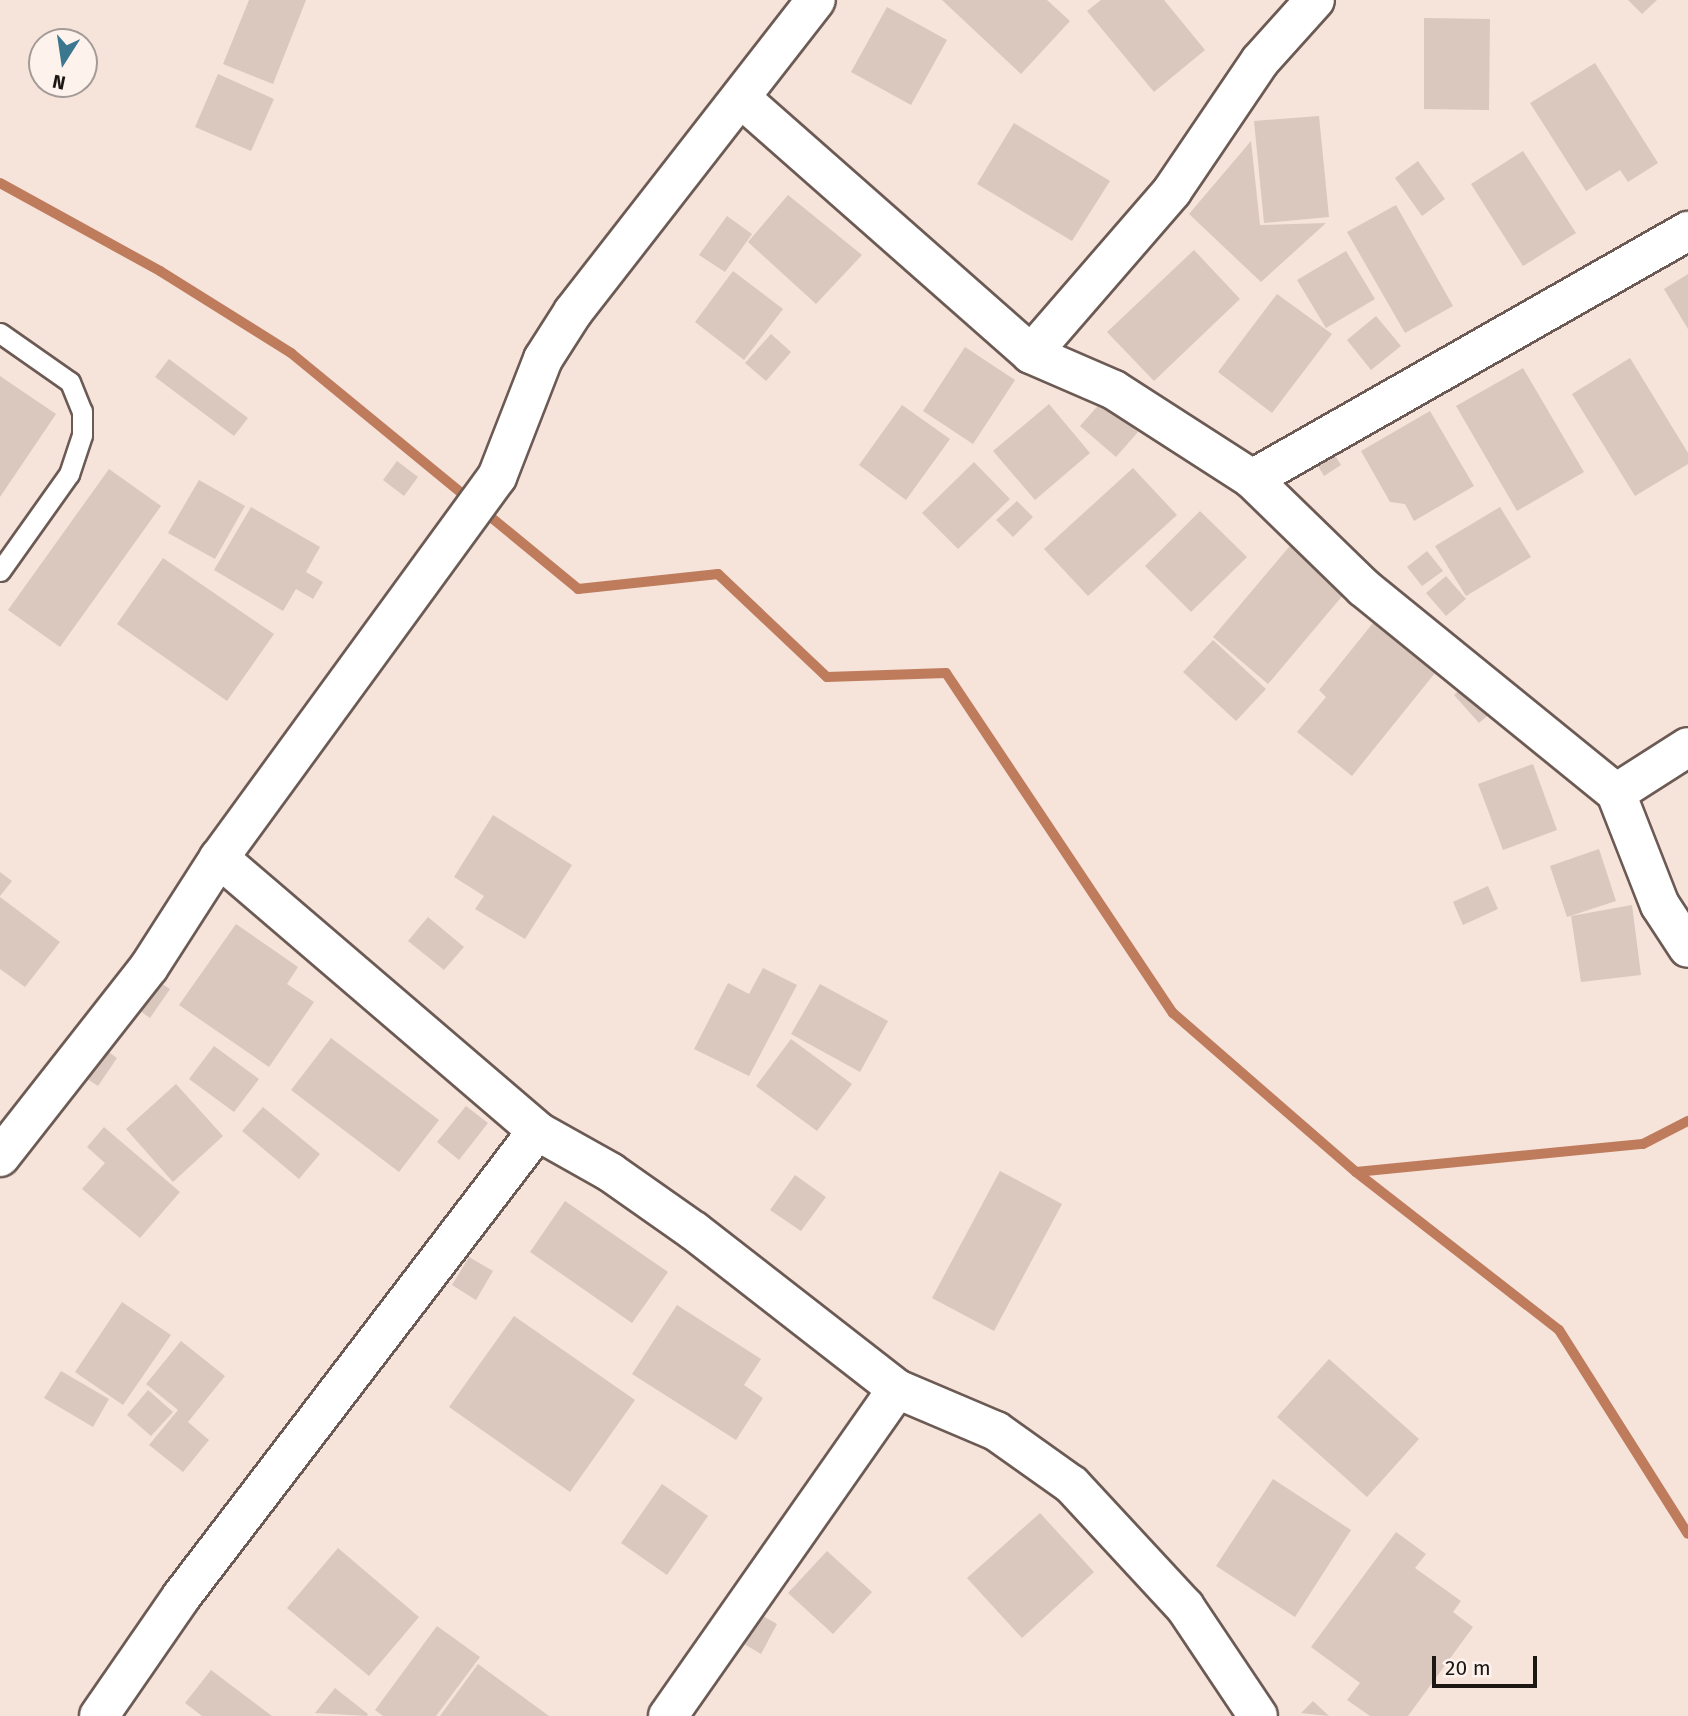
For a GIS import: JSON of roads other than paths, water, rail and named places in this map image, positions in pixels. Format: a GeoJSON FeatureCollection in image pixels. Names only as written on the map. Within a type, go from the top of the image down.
{"type":"FeatureCollection","features":[{"type":"Feature","properties":{"kind":"street"},"geometry":{"type":"LineString","coordinates":[[0,1157],[149,967],[219,858],[497,477],[520,411],[561,331],[816,0]]}},
{"type":"Feature","properties":{"kind":"street"},"geometry":{"type":"LineString","coordinates":[[1031,354],[1172,191],[1260,61],[1315,0]]}},
{"type":"Feature","properties":{"kind":"street"},"geometry":{"type":"LineString","coordinates":[[742,99],[1031,354],[1114,390],[1252,479],[1363,588],[1616,793],[1660,905],[1688,948]]}},
{"type":"Feature","properties":{"kind":"street"},"geometry":{"type":"LineString","coordinates":[[1252,479],[1688,231]]}},
{"type":"Feature","properties":{"kind":"street"},"geometry":{"type":"LineString","coordinates":[[1616,793],[1688,747]]}},
{"type":"Feature","properties":{"kind":"street"},"geometry":{"type":"LineString","coordinates":[[219,858],[537,1131],[610,1172],[694,1231],[897,1389],[996,1431],[1072,1486],[1185,1607],[1258,1716]]}},
{"type":"Feature","properties":{"kind":"street"},"geometry":{"type":"LineString","coordinates":[[99,1716],[181,1597],[537,1131]]}},
{"type":"Feature","properties":{"kind":"street"},"geometry":{"type":"LineString","coordinates":[[668,1716],[897,1389]]}},
{"type":"Feature","properties":{"kind":"lane"},"geometry":{"type":"LineString","coordinates":[[0,333],[69,382],[82,411],[82,435],[69,474],[0,571]]}},
{"type":"Feature","properties":{"kind":"waterway"},"geometry":{"type":"LineString","coordinates":[[0,183],[160,271],[291,353],[578,589],[718,574],[827,677],[946,673],[1173,1013],[1356,1172],[1559,1330],[1688,1534]]}},
{"type":"Feature","properties":{"kind":"waterway"},"geometry":{"type":"LineString","coordinates":[[1356,1172],[1643,1144],[1688,1121]]}}]}
